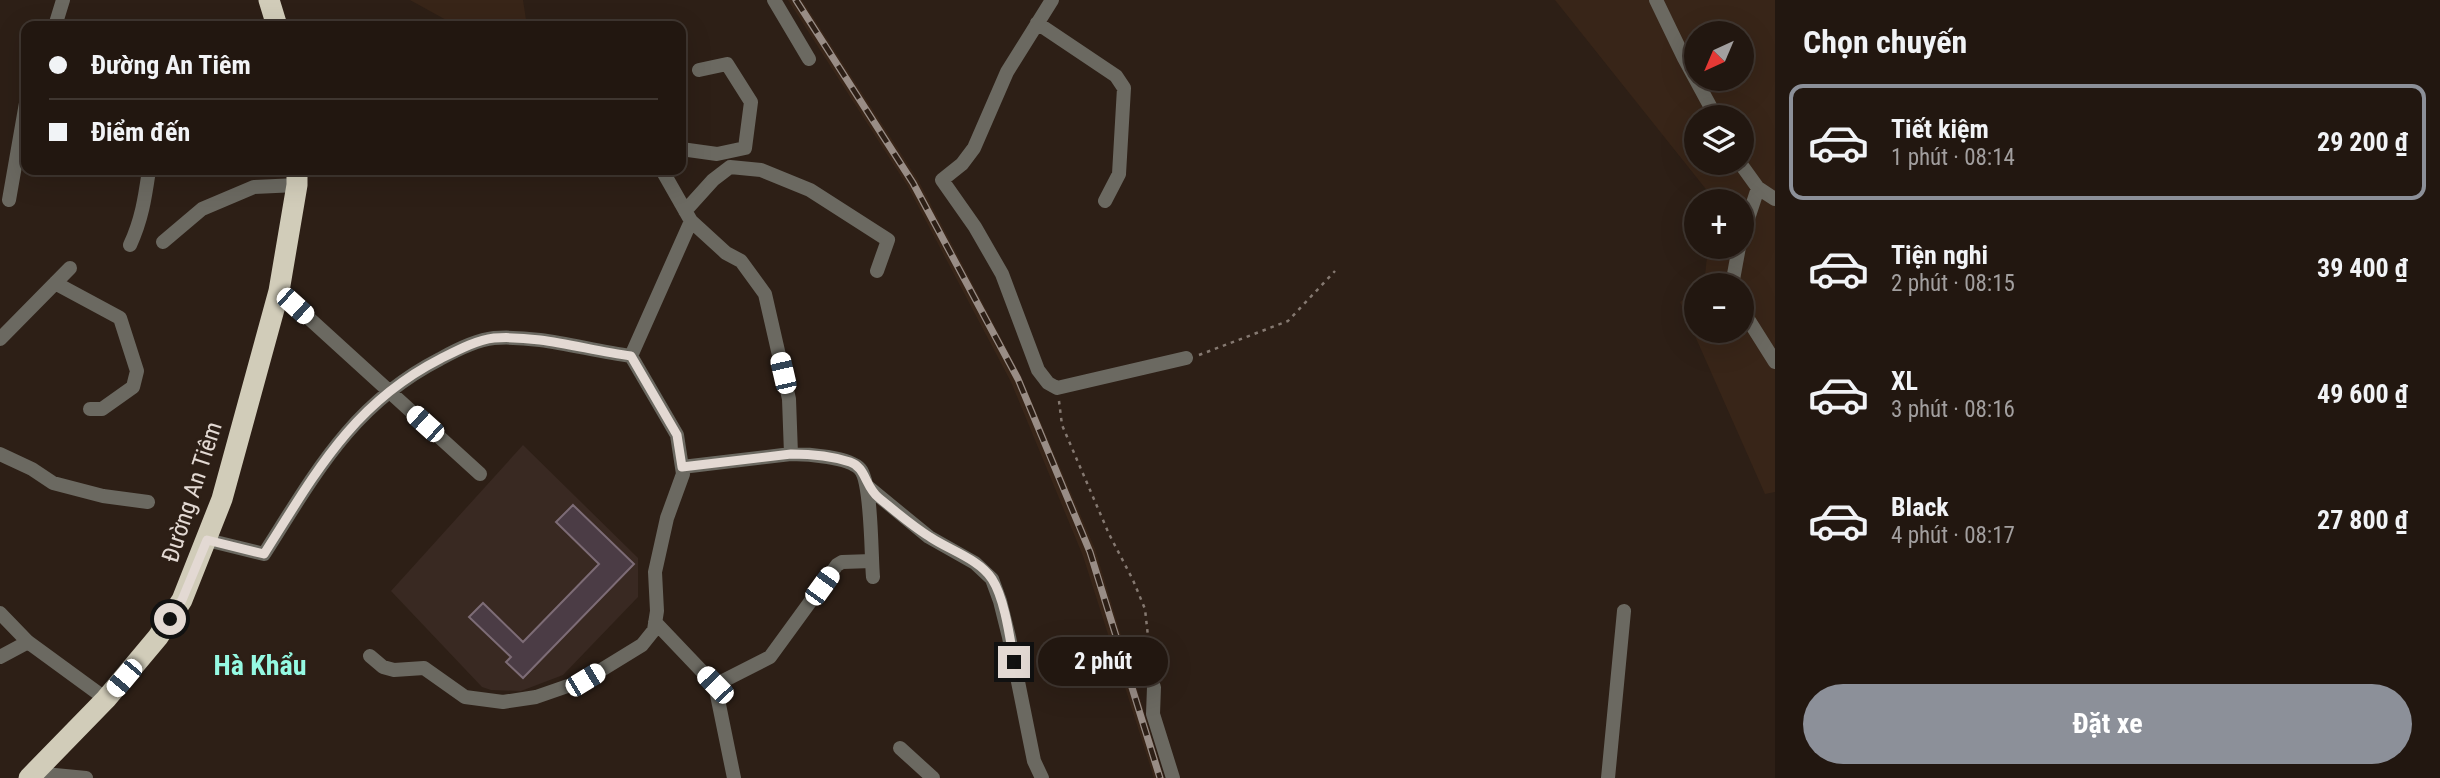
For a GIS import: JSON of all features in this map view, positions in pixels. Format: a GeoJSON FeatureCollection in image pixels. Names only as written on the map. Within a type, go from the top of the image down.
{"type":"FeatureCollection","features":[{"type":"Feature","properties":{"kind":"highway"},"geometry":{"type":"LineString","coordinates":[[268,0],[275,21]]}},
{"type":"Feature","properties":{"kind":"highway","name":"Đường An Tiêm"},"geometry":{"type":"LineString","coordinates":[[31,776],[106,699],[158,637],[182,600],[222,499],[279,291],[297,178]]}},
{"type":"Feature","properties":{"kind":"street"},"geometry":{"type":"LineString","coordinates":[[57,21],[63,0]]}},
{"type":"Feature","properties":{"kind":"street"},"geometry":{"type":"LineString","coordinates":[[774,0],[809,59]]}},
{"type":"Feature","properties":{"kind":"street"},"geometry":{"type":"LineString","coordinates":[[1052,0],[1007,72],[974,148],[962,164],[942,180],[975,227],[1002,274],[1038,370],[1048,383],[1058,388],[1186,358]]}},
{"type":"Feature","properties":{"kind":"street"},"geometry":{"type":"LineString","coordinates":[[1656,0],[1709,105]]}},
{"type":"Feature","properties":{"kind":"street"},"geometry":{"type":"LineString","coordinates":[[1037,23],[1116,76],[1124,88],[1119,174],[1105,201]]}},
{"type":"Feature","properties":{"kind":"street"},"geometry":{"type":"LineString","coordinates":[[686,150],[717,154],[746,148],[751,102],[727,64],[699,70]]}},
{"type":"Feature","properties":{"kind":"street"},"geometry":{"type":"LineString","coordinates":[[9,200],[21,132]]}},
{"type":"Feature","properties":{"kind":"street"},"geometry":{"type":"LineString","coordinates":[[717,154],[723,172]]}},
{"type":"Feature","properties":{"kind":"street"},"geometry":{"type":"LineString","coordinates":[[631,356],[688,216],[730,167],[761,170],[810,190],[888,240],[877,271]]}},
{"type":"Feature","properties":{"kind":"street"},"geometry":{"type":"LineString","coordinates":[[130,245],[147,194],[149,175]]}},
{"type":"Feature","properties":{"kind":"street"},"geometry":{"type":"LineString","coordinates":[[665,175],[688,216],[726,253],[741,261],[765,294],[789,400],[791,454]]}},
{"type":"Feature","properties":{"kind":"street"},"geometry":{"type":"LineString","coordinates":[[1749,175],[1758,188],[1775,199]]}},
{"type":"Feature","properties":{"kind":"street"},"geometry":{"type":"LineString","coordinates":[[163,242],[202,209],[254,187],[297,178]]}},
{"type":"Feature","properties":{"kind":"street"},"geometry":{"type":"LineString","coordinates":[[1754,200],[1758,188]]}},
{"type":"Feature","properties":{"kind":"street"},"geometry":{"type":"LineString","coordinates":[[0,339],[70,268]]}},
{"type":"Feature","properties":{"kind":"street"},"geometry":{"type":"LineString","coordinates":[[55,283],[120,318],[133,352],[137,371],[133,387],[102,409],[90,409]]}},
{"type":"Feature","properties":{"kind":"street"},"geometry":{"type":"LineString","coordinates":[[279,291],[480,474]]}},
{"type":"Feature","properties":{"kind":"street"},"geometry":{"type":"LineString","coordinates":[[1754,329],[1775,362]]}},
{"type":"Feature","properties":{"kind":"street"},"geometry":{"type":"LineString","coordinates":[[207,540],[264,554],[308,484],[346,431],[389,390],[459,349],[491,338],[545,339],[591,351],[631,356]]}},
{"type":"Feature","properties":{"kind":"street"},"geometry":{"type":"LineString","coordinates":[[370,656],[383,667],[394,670],[424,668],[465,697],[503,702],[536,696],[585,680],[642,645],[654,630],[657,611],[655,572],[667,518],[683,474],[677,435],[631,356]]}},
{"type":"Feature","properties":{"kind":"street"},"geometry":{"type":"LineString","coordinates":[[0,454],[32,469],[53,483],[103,496],[148,502]]}},
{"type":"Feature","properties":{"kind":"street"},"geometry":{"type":"LineString","coordinates":[[682,467],[791,454],[807,454],[851,462],[862,470],[868,487],[873,578]]}},
{"type":"Feature","properties":{"kind":"street"},"geometry":{"type":"LineString","coordinates":[[868,487],[929,537],[975,563],[992,579],[1009,637],[1034,761],[1042,778]]}},
{"type":"Feature","properties":{"kind":"street"},"geometry":{"type":"LineString","coordinates":[[715,685],[771,657],[837,565],[842,562],[872,561]]}},
{"type":"Feature","properties":{"kind":"street"},"geometry":{"type":"LineString","coordinates":[[1608,778],[1624,611]]}},
{"type":"Feature","properties":{"kind":"street"},"geometry":{"type":"LineString","coordinates":[[0,613],[28,642],[106,699]]}},
{"type":"Feature","properties":{"kind":"street"},"geometry":{"type":"LineString","coordinates":[[655,622],[715,685],[734,778]]}},
{"type":"Feature","properties":{"kind":"street"},"geometry":{"type":"LineString","coordinates":[[0,657],[28,642]]}},
{"type":"Feature","properties":{"kind":"street"},"geometry":{"type":"LineString","coordinates":[[1154,687],[1153,714],[1173,778]]}},
{"type":"Feature","properties":{"kind":"street"},"geometry":{"type":"LineString","coordinates":[[900,748],[933,778]]}},
{"type":"Feature","properties":{"kind":"street"},"geometry":{"type":"LineString","coordinates":[[31,776],[86,778]]}},
{"type":"Feature","properties":{"kind":"path"},"geometry":{"type":"LineString","coordinates":[[1186,358],[1289,321],[1335,271]]}},
{"type":"Feature","properties":{"kind":"path"},"geometry":{"type":"LineString","coordinates":[[1058,388],[1062,425],[1145,609],[1154,687]]}},
{"type":"Feature","properties":{"kind":"shaded area"},"geometry":{"type":"Polygon","coordinates":[[[410,0],[523,0],[526,21],[448,21],[410,0]]]}},
{"type":"Feature","properties":{"kind":"shaded area"},"geometry":{"type":"Polygon","coordinates":[[[788,0],[802,0],[918,180],[1020,374],[1095,549],[1164,778],[1154,778],[1083,556],[1011,382],[908,187],[788,0]]]}},
{"type":"Feature","properties":{"kind":"shaded area"},"geometry":{"type":"Polygon","coordinates":[[[1555,0],[1775,0],[1775,492],[1765,494],[1698,343],[1754,343],[1754,273],[1705,273],[1707,259],[1754,259],[1754,189],[1706,189],[1695,175],[1754,175],[1754,105],[1684,105],[1684,162],[1555,0]]]}},
{"type":"Feature","properties":{"kind":"shaded area"},"geometry":{"type":"Polygon","coordinates":[[[523,445],[638,558],[638,597],[563,675],[521,691],[491,690],[482,687],[391,591],[523,445]]]}},
{"type":"Feature","properties":{"kind":"building"},"geometry":{"type":"Polygon","coordinates":[[[573,505],[634,564],[523,678],[506,662],[511,657],[469,617],[483,603],[523,642],[599,564],[556,522],[573,505]]]}},
{"type":"Feature","properties":{"kind":"railway"},"geometry":{"type":"LineString","coordinates":[[796,0],[913,183],[1018,379],[1090,552],[1160,778]]}},
{"type":"Feature","properties":{"kind":"district","name":"Hà Khẩu"},"geometry":{"type":"Point","coordinates":[260,665]}},
{"type":"Feature","properties":{"kind":"route"},"geometry":{"type":"LineString","coordinates":[[170,619],[182,600],[207,540],[264,554],[308,484],[346,431],[389,390],[459,349],[491,338],[545,339],[591,351],[631,356],[677,435],[682,467],[791,454],[807,454],[851,462],[862,470],[868,487],[878,497],[929,537],[975,563],[992,579],[1014,662]]}}]}
